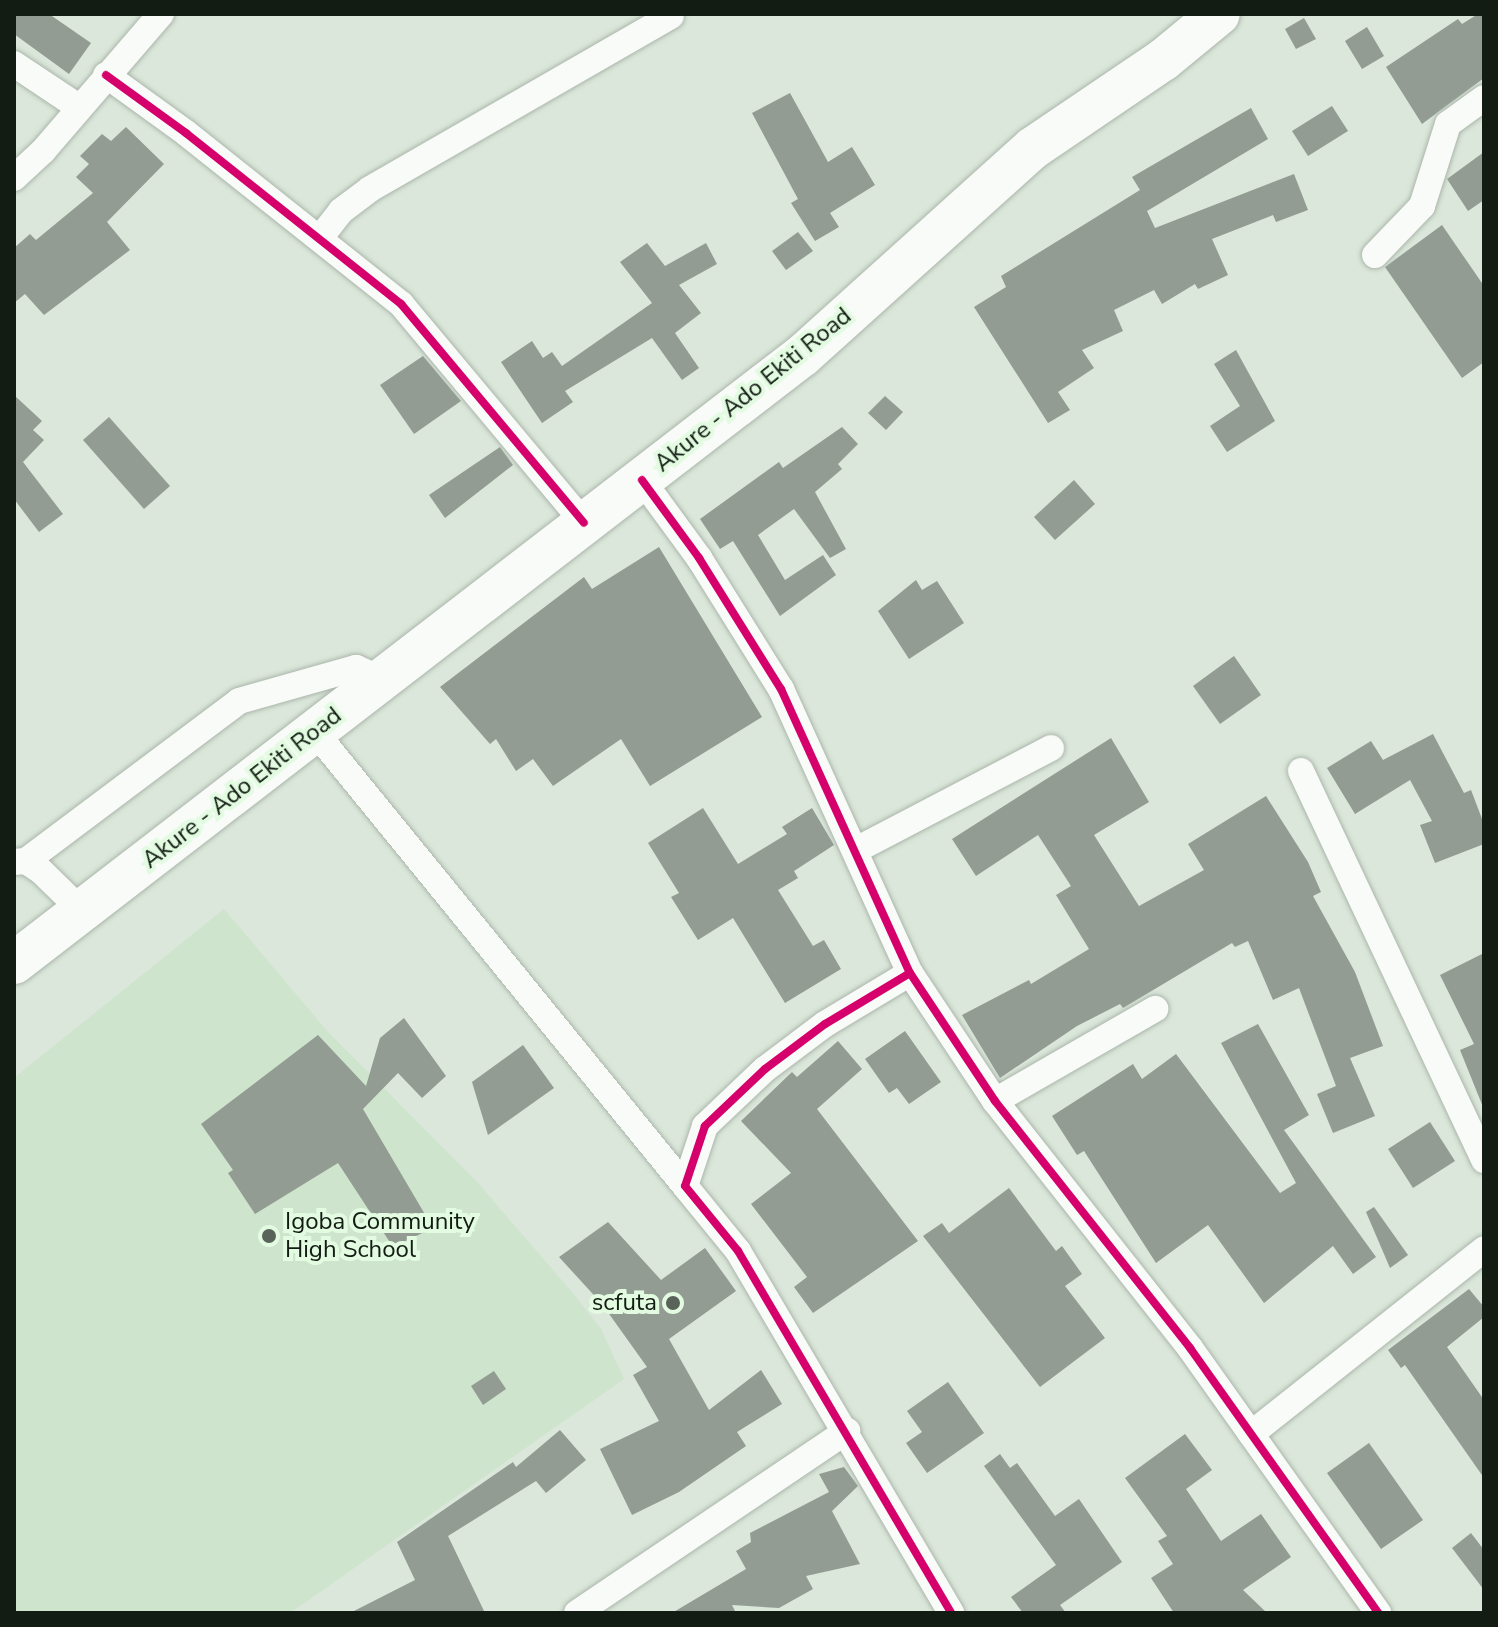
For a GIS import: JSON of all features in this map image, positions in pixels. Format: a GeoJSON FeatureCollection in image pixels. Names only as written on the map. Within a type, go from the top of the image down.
{"type":"FeatureCollection","features":[{"type":"Feature","properties":{"kind":"main road","name":"Akure - Ado Ekiti Road"},"geometry":{"type":"LineString","coordinates":[[14,963],[803,355],[1033,148],[1163,60],[1219,14]]}},
{"type":"Feature","properties":{"kind":"street"},"geometry":{"type":"LineString","coordinates":[[14,178],[43,151],[77,106],[161,14]]}},
{"type":"Feature","properties":{"kind":"street"},"geometry":{"type":"LineString","coordinates":[[320,238],[341,211],[370,189],[671,16]]}},
{"type":"Feature","properties":{"kind":"street"},"geometry":{"type":"LineString","coordinates":[[14,64],[77,106]]}},
{"type":"Feature","properties":{"kind":"street"},"geometry":{"type":"LineString","coordinates":[[106,75],[320,238],[401,304],[584,523]]}},
{"type":"Feature","properties":{"kind":"street"},"geometry":{"type":"LineString","coordinates":[[1375,255],[1422,206],[1448,124],[1484,98]]}},
{"type":"Feature","properties":{"kind":"street"},"geometry":{"type":"LineString","coordinates":[[642,480],[699,558],[781,689],[910,973],[995,1101],[1097,1226],[1251,1434],[1378,1613]]}},
{"type":"Feature","properties":{"kind":"street"},"geometry":{"type":"LineString","coordinates":[[83,912],[20,862],[239,701],[356,668],[381,679]]}},
{"type":"Feature","properties":{"kind":"street"},"geometry":{"type":"LineString","coordinates":[[315,732],[738,1251],[847,1431],[885,1509],[951,1613]]}},
{"type":"Feature","properties":{"kind":"street"},"geometry":{"type":"LineString","coordinates":[[856,850],[1051,748]]}},
{"type":"Feature","properties":{"kind":"street"},"geometry":{"type":"LineString","coordinates":[[1301,771],[1484,1160]]}},
{"type":"Feature","properties":{"kind":"street"},"geometry":{"type":"LineString","coordinates":[[685,1186],[705,1126],[801,1042],[910,973]]}},
{"type":"Feature","properties":{"kind":"street"},"geometry":{"type":"LineString","coordinates":[[995,1101],[1155,1009]]}},
{"type":"Feature","properties":{"kind":"street"},"geometry":{"type":"LineString","coordinates":[[1251,1434],[1484,1249]]}},
{"type":"Feature","properties":{"kind":"street"},"geometry":{"type":"LineString","coordinates":[[577,1613],[847,1431]]}},
{"type":"Feature","properties":{"kind":"shaded area","name":"Igoba Community High School"},"geometry":{"type":"Polygon","coordinates":[[[224,909],[328,1032],[477,1182],[571,1291],[601,1329],[624,1379],[290,1613],[14,1613],[14,1078],[224,909]]]}},
{"type":"Feature","properties":{"kind":"building"},"geometry":{"type":"Polygon","coordinates":[[[14,14],[49,14],[91,43],[69,74],[14,34],[14,14]]]}},
{"type":"Feature","properties":{"kind":"building"},"geometry":{"type":"Polygon","coordinates":[[[1478,14],[1484,14],[1484,78],[1422,124],[1386,67],[1458,19],[1462,24],[1478,14]]]}},
{"type":"Feature","properties":{"kind":"building"},"geometry":{"type":"Polygon","coordinates":[[[1304,18],[1316,39],[1296,49],[1285,29],[1304,18]]]}},
{"type":"Feature","properties":{"kind":"building"},"geometry":{"type":"Polygon","coordinates":[[[1367,27],[1384,56],[1362,69],[1345,41],[1367,27]]]}},
{"type":"Feature","properties":{"kind":"building"},"geometry":{"type":"Polygon","coordinates":[[[790,93],[828,162],[852,147],[875,185],[830,213],[839,227],[815,241],[791,203],[798,199],[752,113],[790,93]]]}},
{"type":"Feature","properties":{"kind":"building"},"geometry":{"type":"Polygon","coordinates":[[[1332,106],[1348,131],[1308,156],[1292,131],[1332,106]]]}},
{"type":"Feature","properties":{"kind":"building"},"geometry":{"type":"Polygon","coordinates":[[[1251,108],[1268,139],[1147,211],[1155,228],[1294,174],[1308,210],[1276,222],[1273,215],[1212,239],[1228,275],[1198,289],[1195,284],[1162,304],[1154,290],[1114,310],[1123,331],[1082,350],[1094,368],[1058,392],[1070,410],[1048,423],[974,307],[1006,287],[1001,276],[1140,190],[1132,177],[1251,108]]]}},
{"type":"Feature","properties":{"kind":"building"},"geometry":{"type":"Polygon","coordinates":[[[126,127],[164,164],[107,222],[130,250],[44,315],[25,294],[14,303],[14,248],[30,234],[36,240],[93,193],[76,177],[89,164],[80,156],[102,134],[111,141],[126,127]]]}},
{"type":"Feature","properties":{"kind":"building"},"geometry":{"type":"Polygon","coordinates":[[[1484,152],[1484,200],[1468,211],[1447,179],[1484,152]]]}},
{"type":"Feature","properties":{"kind":"building"},"geometry":{"type":"Polygon","coordinates":[[[1442,225],[1484,286],[1484,362],[1462,378],[1385,267],[1442,225]]]}},
{"type":"Feature","properties":{"kind":"building"},"geometry":{"type":"Polygon","coordinates":[[[798,232],[813,251],[786,270],[772,251],[798,232]]]}},
{"type":"Feature","properties":{"kind":"building"},"geometry":{"type":"Polygon","coordinates":[[[647,243],[665,266],[706,243],[717,264],[679,285],[701,313],[675,333],[699,368],[682,380],[652,338],[565,391],[573,402],[542,423],[501,362],[532,341],[543,358],[552,352],[562,366],[652,303],[620,262],[647,243]]]}},
{"type":"Feature","properties":{"kind":"building"},"geometry":{"type":"Polygon","coordinates":[[[1236,350],[1275,421],[1227,452],[1210,426],[1240,406],[1214,364],[1236,350]]]}},
{"type":"Feature","properties":{"kind":"building"},"geometry":{"type":"Polygon","coordinates":[[[423,356],[461,401],[414,434],[380,385],[423,356]]]}},
{"type":"Feature","properties":{"kind":"building"},"geometry":{"type":"Polygon","coordinates":[[[14,395],[42,421],[33,430],[44,440],[23,462],[63,514],[39,532],[14,499],[14,395]]]}},
{"type":"Feature","properties":{"kind":"building"},"geometry":{"type":"Polygon","coordinates":[[[885,396],[903,412],[886,430],[868,413],[885,396]]]}},
{"type":"Feature","properties":{"kind":"building"},"geometry":{"type":"Polygon","coordinates":[[[109,417],[170,486],[144,509],[83,440],[109,417]]]}},
{"type":"Feature","properties":{"kind":"building"},"geometry":{"type":"Polygon","coordinates":[[[842,427],[858,444],[838,464],[842,469],[815,492],[846,549],[830,558],[794,509],[758,535],[785,580],[823,555],[836,575],[780,616],[733,541],[720,549],[700,519],[779,462],[783,468],[842,427]]]}},
{"type":"Feature","properties":{"kind":"building"},"geometry":{"type":"Polygon","coordinates":[[[500,447],[513,465],[445,518],[429,495],[500,447]]]}},
{"type":"Feature","properties":{"kind":"building"},"geometry":{"type":"Polygon","coordinates":[[[1074,480],[1095,504],[1055,540],[1034,517],[1074,480]]]}},
{"type":"Feature","properties":{"kind":"building"},"geometry":{"type":"Polygon","coordinates":[[[659,547],[762,717],[650,786],[621,739],[553,786],[533,759],[516,771],[496,739],[490,744],[440,687],[584,577],[592,589],[659,547]]]}},
{"type":"Feature","properties":{"kind":"building"},"geometry":{"type":"Polygon","coordinates":[[[916,580],[922,590],[937,581],[964,623],[909,659],[878,611],[916,580]]]}},
{"type":"Feature","properties":{"kind":"building"},"geometry":{"type":"Polygon","coordinates":[[[1234,656],[1261,695],[1220,724],[1193,686],[1234,656]]]}},
{"type":"Feature","properties":{"kind":"building"},"geometry":{"type":"Polygon","coordinates":[[[1433,734],[1464,793],[1471,790],[1484,824],[1484,844],[1435,863],[1420,825],[1432,821],[1410,780],[1355,814],[1327,768],[1371,741],[1383,760],[1433,734]]]}},
{"type":"Feature","properties":{"kind":"building"},"geometry":{"type":"Polygon","coordinates":[[[1111,738],[1149,802],[1094,835],[1139,906],[1204,870],[1188,844],[1266,796],[1308,862],[1321,892],[1313,896],[1355,972],[1383,1046],[1350,1058],[1375,1116],[1333,1133],[1317,1094],[1336,1086],[1299,988],[1273,1000],[1248,941],[1235,947],[1232,943],[1123,1008],[1120,1004],[1077,1026],[1000,1078],[962,1015],[1029,980],[1031,984],[1089,949],[1056,895],[1071,886],[1038,835],[976,876],[952,839],[1111,738]]]}},
{"type":"Feature","properties":{"kind":"building"},"geometry":{"type":"Polygon","coordinates":[[[703,808],[738,864],[787,834],[782,827],[812,808],[834,845],[794,871],[798,878],[778,890],[813,946],[824,940],[841,969],[785,1003],[733,918],[698,940],[671,897],[679,893],[648,843],[703,808]]]}},
{"type":"Feature","properties":{"kind":"building"},"geometry":{"type":"Polygon","coordinates":[[[1484,953],[1483,1107],[1460,1050],[1474,1044],[1440,975],[1484,953]]]}},
{"type":"Feature","properties":{"kind":"building"},"geometry":{"type":"Polygon","coordinates":[[[404,1018],[446,1076],[422,1098],[398,1073],[363,1109],[433,1228],[393,1247],[338,1163],[255,1214],[228,1173],[233,1170],[201,1124],[318,1035],[366,1086],[380,1038],[404,1018]]]}},
{"type":"Feature","properties":{"kind":"building"},"geometry":{"type":"Polygon","coordinates":[[[1258,1024],[1309,1115],[1284,1130],[1376,1257],[1353,1274],[1333,1246],[1264,1303],[1208,1225],[1156,1263],[1084,1151],[1077,1155],[1052,1116],[1133,1064],[1142,1079],[1176,1054],[1280,1193],[1296,1183],[1221,1043],[1258,1024]]]}},
{"type":"Feature","properties":{"kind":"building"},"geometry":{"type":"Polygon","coordinates":[[[905,1031],[941,1082],[909,1104],[897,1088],[889,1093],[865,1059],[905,1031]]]}},
{"type":"Feature","properties":{"kind":"building"},"geometry":{"type":"Polygon","coordinates":[[[838,1041],[862,1069],[817,1109],[918,1241],[813,1313],[794,1287],[807,1277],[751,1204],[791,1173],[741,1121],[792,1072],[797,1077],[838,1041]]]}},
{"type":"Feature","properties":{"kind":"building"},"geometry":{"type":"Polygon","coordinates":[[[523,1045],[554,1088],[488,1135],[472,1082],[523,1045]]]}},
{"type":"Feature","properties":{"kind":"building"},"geometry":{"type":"Polygon","coordinates":[[[1430,1122],[1455,1161],[1413,1188],[1388,1149],[1430,1122]]]}},
{"type":"Feature","properties":{"kind":"building"},"geometry":{"type":"Polygon","coordinates":[[[1009,1188],[1056,1251],[1062,1246],[1082,1274],[1065,1286],[1105,1338],[1040,1387],[923,1236],[942,1223],[949,1233],[1009,1188]]]}},
{"type":"Feature","properties":{"kind":"building"},"geometry":{"type":"Polygon","coordinates":[[[1374,1207],[1408,1255],[1390,1268],[1366,1212],[1374,1207]]]}},
{"type":"Feature","properties":{"kind":"building"},"geometry":{"type":"Polygon","coordinates":[[[608,1222],[661,1280],[705,1248],[736,1291],[669,1339],[709,1410],[761,1370],[782,1404],[737,1432],[746,1446],[679,1492],[632,1515],[600,1449],[659,1421],[633,1375],[647,1367],[602,1304],[559,1257],[608,1222]]]}},
{"type":"Feature","properties":{"kind":"building"},"geometry":{"type":"Polygon","coordinates":[[[1469,1289],[1484,1307],[1484,1317],[1447,1347],[1484,1400],[1484,1478],[1405,1365],[1401,1368],[1388,1350],[1469,1289]]]}},
{"type":"Feature","properties":{"kind":"building"},"geometry":{"type":"Polygon","coordinates":[[[494,1371],[506,1389],[483,1405],[471,1386],[494,1371]]]}},
{"type":"Feature","properties":{"kind":"building"},"geometry":{"type":"Polygon","coordinates":[[[948,1382],[984,1433],[927,1473],[906,1443],[922,1432],[907,1411],[948,1382]]]}},
{"type":"Feature","properties":{"kind":"building"},"geometry":{"type":"Polygon","coordinates":[[[560,1430],[586,1460],[546,1493],[536,1481],[448,1536],[485,1613],[350,1613],[415,1580],[397,1542],[513,1462],[516,1467],[560,1430]]]}},
{"type":"Feature","properties":{"kind":"building"},"geometry":{"type":"Polygon","coordinates":[[[1185,1434],[1212,1470],[1186,1489],[1221,1541],[1261,1514],[1291,1557],[1243,1590],[1267,1613],[1174,1613],[1151,1578],[1173,1564],[1158,1541],[1167,1536],[1125,1478],[1185,1434]]]}},
{"type":"Feature","properties":{"kind":"building"},"geometry":{"type":"Polygon","coordinates":[[[1369,1443],[1423,1520],[1381,1549],[1327,1473],[1369,1443]]]}},
{"type":"Feature","properties":{"kind":"building"},"geometry":{"type":"Polygon","coordinates":[[[1000,1454],[1010,1468],[1017,1463],[1055,1516],[1079,1499],[1122,1562],[1060,1605],[1066,1613],[1023,1613],[1011,1597],[1056,1565],[984,1466],[1000,1454]]]}},
{"type":"Feature","properties":{"kind":"building"},"geometry":{"type":"Polygon","coordinates":[[[844,1467],[858,1486],[832,1511],[860,1564],[806,1576],[813,1589],[779,1608],[732,1605],[736,1613],[672,1613],[746,1569],[736,1551],[751,1542],[750,1533],[829,1492],[819,1474],[844,1467]]]}},
{"type":"Feature","properties":{"kind":"building"},"geometry":{"type":"Polygon","coordinates":[[[1471,1533],[1484,1550],[1484,1590],[1452,1548],[1471,1533]]]}},
{"type":"Feature","properties":{"kind":"cycle path"},"geometry":{"type":"LineString","coordinates":[[106,75],[186,133],[401,304],[584,523]]}},
{"type":"Feature","properties":{"kind":"cycle path"},"geometry":{"type":"LineString","coordinates":[[642,480],[699,558],[781,689],[910,973],[995,1101],[1190,1348],[1378,1613]]}},
{"type":"Feature","properties":{"kind":"cycle path"},"geometry":{"type":"LineString","coordinates":[[910,973],[825,1024],[765,1069],[705,1126],[685,1186],[738,1251],[951,1613]]}},
{"type":"Feature","properties":{"kind":"place","name":"Igoba Community High School"},"geometry":{"type":"Point","coordinates":[269,1236]}},
{"type":"Feature","properties":{"kind":"place","name":"scfuta"},"geometry":{"type":"Point","coordinates":[673,1303]}}]}
